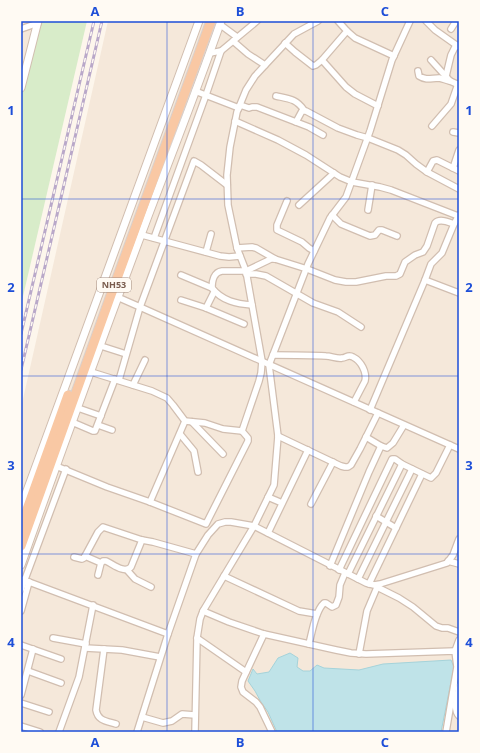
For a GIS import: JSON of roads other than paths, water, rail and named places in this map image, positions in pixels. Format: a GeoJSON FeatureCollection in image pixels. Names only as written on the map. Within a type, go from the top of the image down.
{"type":"FeatureCollection","features":[{"type":"Feature","properties":{"kind":"highway","name":"NH53"},"geometry":{"type":"LineString","coordinates":[[21,546],[42,496],[115,296],[208,22]]}},
{"type":"Feature","properties":{"kind":"highway","name":"NH53"},"geometry":{"type":"LineString","coordinates":[[21,526],[208,22]]}},
{"type":"Feature","properties":{"kind":"street"},"geometry":{"type":"LineString","coordinates":[[21,507],[199,21]]}},
{"type":"Feature","properties":{"kind":"street"},"geometry":{"type":"LineString","coordinates":[[210,53],[221,51],[257,21]]}},
{"type":"Feature","properties":{"kind":"street"},"geometry":{"type":"LineString","coordinates":[[242,431],[259,381],[262,361],[246,272],[237,248],[228,205],[227,175],[230,147],[235,121],[246,90],[265,65],[294,34],[318,21]]}},
{"type":"Feature","properties":{"kind":"street"},"geometry":{"type":"LineString","coordinates":[[338,21],[355,38],[394,56]]}},
{"type":"Feature","properties":{"kind":"street"},"geometry":{"type":"LineString","coordinates":[[195,732],[197,638],[200,619],[203,611],[254,526],[275,481],[278,436],[269,365],[314,251],[330,218],[346,197],[368,138],[394,56],[410,21]]}},
{"type":"Feature","properties":{"kind":"street"},"geometry":{"type":"LineString","coordinates":[[426,21],[435,30],[457,46],[451,54],[448,79]]}},
{"type":"Feature","properties":{"kind":"street"},"geometry":{"type":"LineString","coordinates":[[451,29],[456,21]]}},
{"type":"Feature","properties":{"kind":"street"},"geometry":{"type":"LineString","coordinates":[[21,29],[38,22]]}},
{"type":"Feature","properties":{"kind":"street"},"geometry":{"type":"LineString","coordinates":[[21,88],[38,22]]}},
{"type":"Feature","properties":{"kind":"street"},"geometry":{"type":"LineString","coordinates":[[21,565],[42,496],[56,466],[101,346],[115,296],[142,235],[195,91],[222,23],[248,54],[265,65]]}},
{"type":"Feature","properties":{"kind":"street"},"geometry":{"type":"LineString","coordinates":[[285,43],[312,66],[316,66],[347,31]]}},
{"type":"Feature","properties":{"kind":"street"},"geometry":{"type":"LineString","coordinates":[[154,238],[221,51]]}},
{"type":"Feature","properties":{"kind":"street"},"geometry":{"type":"LineString","coordinates":[[322,60],[346,87],[355,94],[378,106]]}},
{"type":"Feature","properties":{"kind":"street"},"geometry":{"type":"LineString","coordinates":[[431,60],[448,79],[459,85],[456,101],[432,126]]}},
{"type":"Feature","properties":{"kind":"street"},"geometry":{"type":"LineString","coordinates":[[418,70],[419,76],[423,78],[448,79]]}},
{"type":"Feature","properties":{"kind":"street"},"geometry":{"type":"LineString","coordinates":[[195,91],[239,107],[257,107],[309,127],[323,135]]}},
{"type":"Feature","properties":{"kind":"street"},"geometry":{"type":"LineString","coordinates":[[276,96],[296,101],[304,110],[338,128],[398,150],[427,172],[459,189]]}},
{"type":"Feature","properties":{"kind":"street"},"geometry":{"type":"LineString","coordinates":[[296,122],[304,110]]}},
{"type":"Feature","properties":{"kind":"street"},"geometry":{"type":"LineString","coordinates":[[235,121],[278,140],[306,155],[334,174],[352,182],[380,186],[459,216],[454,224],[444,250],[431,264],[370,410]]}},
{"type":"Feature","properties":{"kind":"street"},"geometry":{"type":"LineString","coordinates":[[453,168],[459,150]]}},
{"type":"Feature","properties":{"kind":"street"},"geometry":{"type":"LineString","coordinates":[[184,155],[227,185]]}},
{"type":"Feature","properties":{"kind":"street"},"geometry":{"type":"LineString","coordinates":[[427,172],[432,162],[435,160],[459,171]]}},
{"type":"Feature","properties":{"kind":"street"},"geometry":{"type":"LineString","coordinates":[[72,422],[96,431],[117,380],[140,306],[194,161]]}},
{"type":"Feature","properties":{"kind":"street"},"geometry":{"type":"LineString","coordinates":[[299,205],[334,174]]}},
{"type":"Feature","properties":{"kind":"street"},"geometry":{"type":"LineString","coordinates":[[368,210],[372,185]]}},
{"type":"Feature","properties":{"kind":"street"},"geometry":{"type":"LineString","coordinates":[[287,201],[277,225],[277,230],[302,242],[314,251]]}},
{"type":"Feature","properties":{"kind":"street"},"geometry":{"type":"LineString","coordinates":[[332,215],[341,224],[370,236],[375,235],[379,230],[397,236]]}},
{"type":"Feature","properties":{"kind":"street"},"geometry":{"type":"LineString","coordinates":[[237,248],[256,248],[275,258],[335,280],[356,282],[386,276],[398,276],[405,262],[415,255],[423,252],[428,246],[435,223],[437,221],[441,220],[454,224]]}},
{"type":"Feature","properties":{"kind":"street"},"geometry":{"type":"LineString","coordinates":[[206,252],[211,234]]}},
{"type":"Feature","properties":{"kind":"street"},"geometry":{"type":"LineString","coordinates":[[142,235],[224,257],[240,256]]}},
{"type":"Feature","properties":{"kind":"street"},"geometry":{"type":"LineString","coordinates":[[246,272],[275,258]]}},
{"type":"Feature","properties":{"kind":"street"},"geometry":{"type":"LineString","coordinates":[[206,308],[213,290],[212,285],[218,271],[246,272],[261,274],[313,303],[338,312],[361,327]]}},
{"type":"Feature","properties":{"kind":"street"},"geometry":{"type":"LineString","coordinates":[[181,274],[213,290],[223,299],[240,304],[252,305]]}},
{"type":"Feature","properties":{"kind":"street"},"geometry":{"type":"LineString","coordinates":[[424,280],[459,293]]}},
{"type":"Feature","properties":{"kind":"street"},"geometry":{"type":"LineString","coordinates":[[115,296],[459,449]]}},
{"type":"Feature","properties":{"kind":"street"},"geometry":{"type":"LineString","coordinates":[[181,300],[206,308],[244,324]]}},
{"type":"Feature","properties":{"kind":"street"},"geometry":{"type":"LineString","coordinates":[[101,346],[126,354]]}},
{"type":"Feature","properties":{"kind":"street"},"geometry":{"type":"LineString","coordinates":[[273,355],[331,356],[342,358],[349,355],[353,356],[364,369],[366,377],[354,402]]}},
{"type":"Feature","properties":{"kind":"street"},"geometry":{"type":"LineString","coordinates":[[133,385],[145,360]]}},
{"type":"Feature","properties":{"kind":"street"},"geometry":{"type":"LineString","coordinates":[[91,372],[152,391],[167,398],[185,421],[205,423],[223,429],[242,431],[248,438],[248,441],[206,524],[208,535]]}},
{"type":"Feature","properties":{"kind":"street"},"geometry":{"type":"LineString","coordinates":[[78,408],[101,416]]}},
{"type":"Feature","properties":{"kind":"street"},"geometry":{"type":"LineString","coordinates":[[278,436],[345,468],[351,465],[378,413]]}},
{"type":"Feature","properties":{"kind":"street"},"geometry":{"type":"LineString","coordinates":[[150,502],[185,421]]}},
{"type":"Feature","properties":{"kind":"street"},"geometry":{"type":"LineString","coordinates":[[192,422],[223,454]]}},
{"type":"Feature","properties":{"kind":"street"},"geometry":{"type":"LineString","coordinates":[[98,425],[112,430]]}},
{"type":"Feature","properties":{"kind":"street"},"geometry":{"type":"LineString","coordinates":[[366,437],[387,448],[393,443],[404,425]]}},
{"type":"Feature","properties":{"kind":"street"},"geometry":{"type":"LineString","coordinates":[[180,434],[194,452],[198,472]]}},
{"type":"Feature","properties":{"kind":"street"},"geometry":{"type":"LineString","coordinates":[[309,644],[317,614],[322,604],[326,603],[332,606],[336,605],[339,597],[339,587],[344,572],[392,459],[395,459],[431,478],[434,476],[450,445]]}},
{"type":"Feature","properties":{"kind":"street"},"geometry":{"type":"LineString","coordinates":[[330,566],[381,446]]}},
{"type":"Feature","properties":{"kind":"street"},"geometry":{"type":"LineString","coordinates":[[268,533],[308,450]]}},
{"type":"Feature","properties":{"kind":"street"},"geometry":{"type":"LineString","coordinates":[[311,504],[333,462]]}},
{"type":"Feature","properties":{"kind":"street"},"geometry":{"type":"LineString","coordinates":[[344,572],[376,516],[402,464]]}},
{"type":"Feature","properties":{"kind":"street"},"geometry":{"type":"LineString","coordinates":[[56,466],[206,524]]}},
{"type":"Feature","properties":{"kind":"street"},"geometry":{"type":"LineString","coordinates":[[358,579],[412,468]]}},
{"type":"Feature","properties":{"kind":"street"},"geometry":{"type":"LineString","coordinates":[[21,590],[66,470]]}},
{"type":"Feature","properties":{"kind":"street"},"geometry":{"type":"LineString","coordinates":[[369,584],[422,474]]}},
{"type":"Feature","properties":{"kind":"street"},"geometry":{"type":"LineString","coordinates":[[268,497],[282,503]]}},
{"type":"Feature","properties":{"kind":"street"},"geometry":{"type":"LineString","coordinates":[[376,516],[396,528]]}},
{"type":"Feature","properties":{"kind":"street"},"geometry":{"type":"LineString","coordinates":[[137,732],[160,658],[196,554],[208,535],[218,524],[225,522],[254,526],[330,566],[369,584],[378,586],[413,607],[436,626],[459,632]]}},
{"type":"Feature","properties":{"kind":"street"},"geometry":{"type":"LineString","coordinates":[[74,557],[82,559],[85,556],[98,532],[103,527],[142,540],[196,554]]}},
{"type":"Feature","properties":{"kind":"street"},"geometry":{"type":"LineString","coordinates":[[359,654],[367,611],[378,586],[447,563],[453,555],[459,539]]}},
{"type":"Feature","properties":{"kind":"street"},"geometry":{"type":"LineString","coordinates":[[127,570],[131,567],[142,540]]}},
{"type":"Feature","properties":{"kind":"street"},"geometry":{"type":"LineString","coordinates":[[85,556],[101,563],[106,561],[127,570],[135,579],[151,586]]}},
{"type":"Feature","properties":{"kind":"street"},"geometry":{"type":"LineString","coordinates":[[448,561],[459,564]]}},
{"type":"Feature","properties":{"kind":"street"},"geometry":{"type":"LineString","coordinates":[[98,575],[101,563]]}},
{"type":"Feature","properties":{"kind":"street"},"geometry":{"type":"LineString","coordinates":[[224,576],[298,611],[317,614]]}},
{"type":"Feature","properties":{"kind":"street"},"geometry":{"type":"LineString","coordinates":[[25,580],[168,634]]}},
{"type":"Feature","properties":{"kind":"street"},"geometry":{"type":"LineString","coordinates":[[21,611],[25,580]]}},
{"type":"Feature","properties":{"kind":"street"},"geometry":{"type":"LineString","coordinates":[[59,732],[79,677],[93,605]]}},
{"type":"Feature","properties":{"kind":"street"},"geometry":{"type":"LineString","coordinates":[[203,611],[264,634],[359,654],[455,651]]}},
{"type":"Feature","properties":{"kind":"street"},"geometry":{"type":"LineString","coordinates":[[264,634],[242,681],[241,687],[243,692],[260,707],[272,732]]}},
{"type":"Feature","properties":{"kind":"street"},"geometry":{"type":"LineString","coordinates":[[53,638],[85,646],[122,650],[160,658]]}},
{"type":"Feature","properties":{"kind":"street"},"geometry":{"type":"LineString","coordinates":[[197,638],[246,672]]}},
{"type":"Feature","properties":{"kind":"street"},"geometry":{"type":"LineString","coordinates":[[446,732],[458,667],[455,651],[459,640]]}},
{"type":"Feature","properties":{"kind":"street"},"geometry":{"type":"LineString","coordinates":[[21,645],[61,659]]}},
{"type":"Feature","properties":{"kind":"street"},"geometry":{"type":"LineString","coordinates":[[21,695],[25,674],[33,649]]}},
{"type":"Feature","properties":{"kind":"street"},"geometry":{"type":"LineString","coordinates":[[104,649],[96,710],[97,715],[101,719],[116,724]]}},
{"type":"Feature","properties":{"kind":"street"},"geometry":{"type":"LineString","coordinates":[[25,674],[61,683]]}},
{"type":"Feature","properties":{"kind":"street"},"geometry":{"type":"LineString","coordinates":[[459,686],[456,708],[459,716]]}},
{"type":"Feature","properties":{"kind":"street"},"geometry":{"type":"LineString","coordinates":[[21,703],[49,712]]}},
{"type":"Feature","properties":{"kind":"street"},"geometry":{"type":"LineString","coordinates":[[142,717],[163,723],[172,721],[182,714],[196,715]]}},
{"type":"Feature","properties":{"kind":"street"},"geometry":{"type":"LineString","coordinates":[[21,726],[40,732]]}},
{"type":"Feature","properties":{"kind":"water"},"geometry":{"type":"Polygon","coordinates":[[[290,653],[298,658],[297,667],[303,671],[310,671],[317,665],[324,668],[359,670],[383,664],[451,660],[454,667],[441,732],[277,732],[268,712],[248,681],[253,669],[257,674],[269,672],[278,658],[290,653]]]}},
{"type":"Feature","properties":{"kind":"railway"},"geometry":{"type":"LineString","coordinates":[[21,334],[94,21]]}},
{"type":"Feature","properties":{"kind":"railway"},"geometry":{"type":"LineString","coordinates":[[21,370],[102,21]]}}]}
